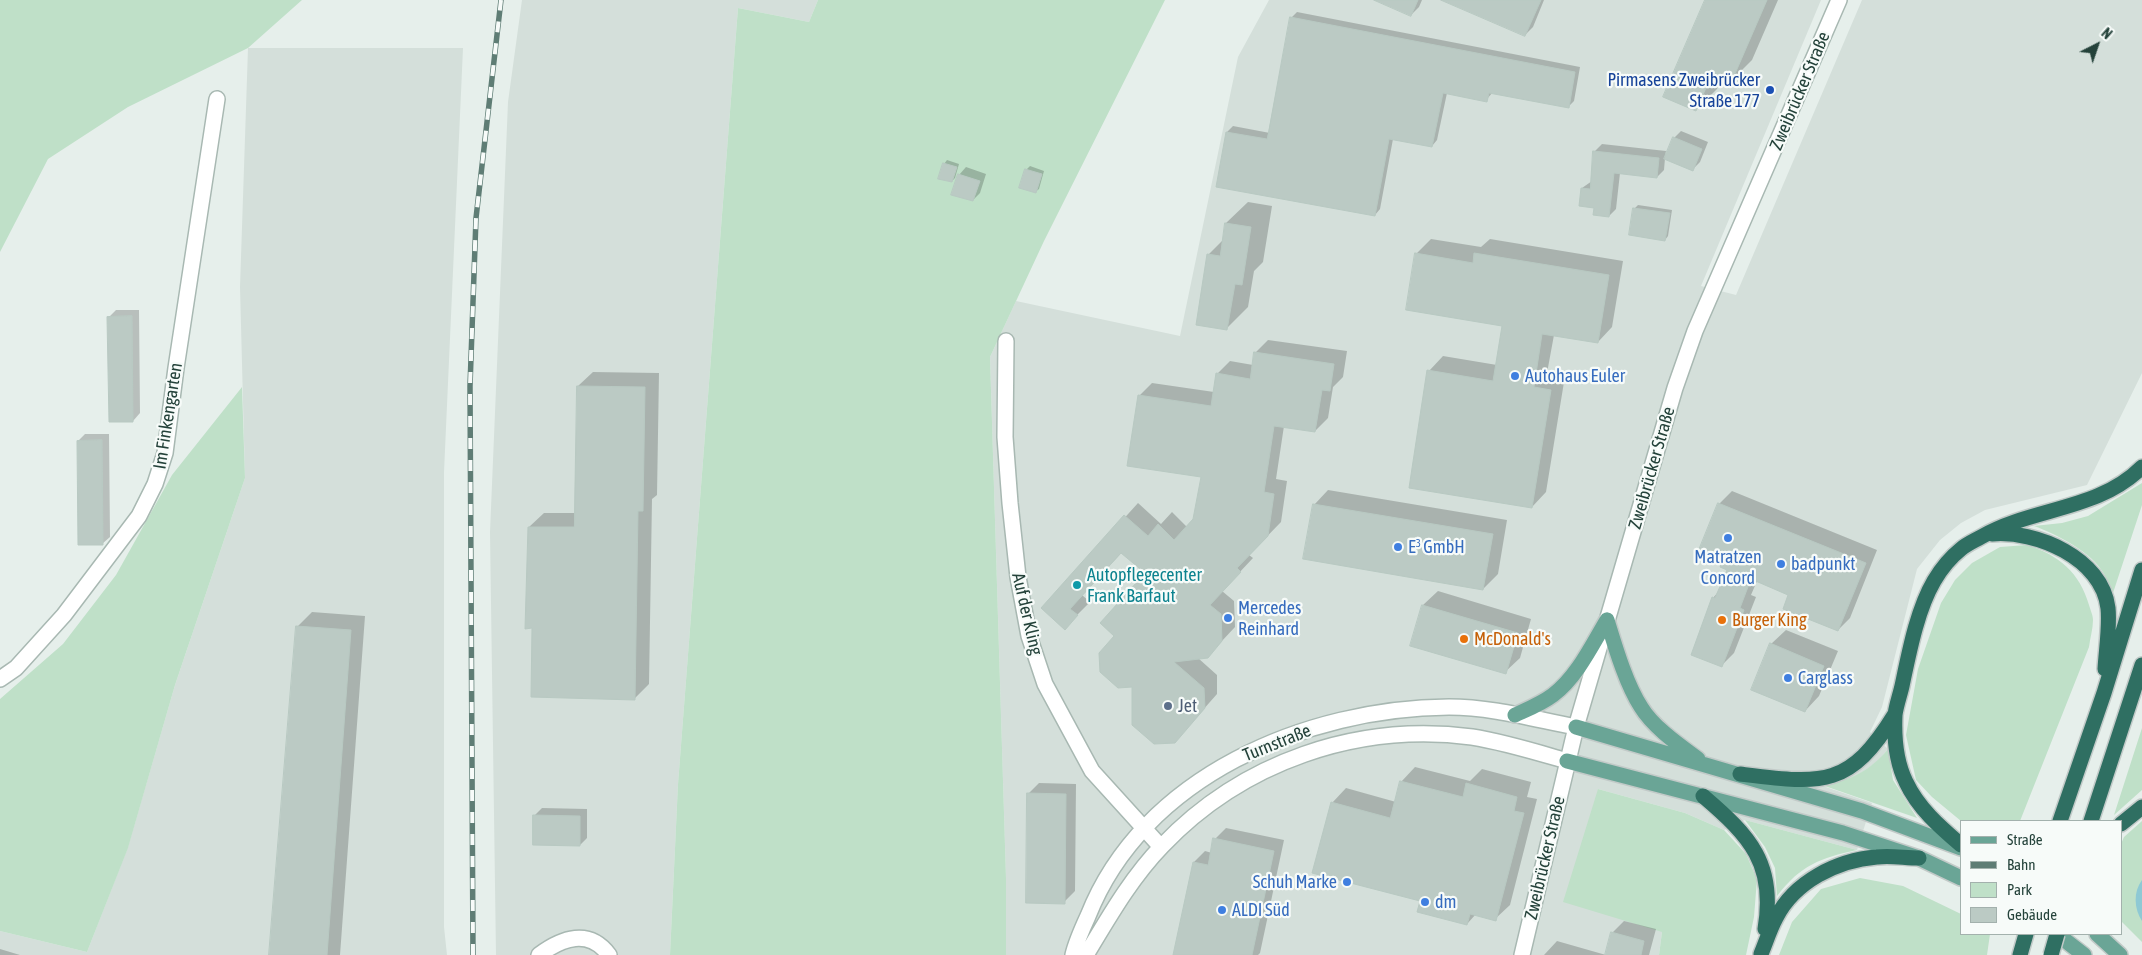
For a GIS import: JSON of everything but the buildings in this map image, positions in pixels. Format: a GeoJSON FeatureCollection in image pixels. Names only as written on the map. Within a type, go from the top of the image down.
{"type":"FeatureCollection","features":[{"type":"Feature","properties":{"kind":"highway"},"geometry":{"type":"LineString","coordinates":[[1960,846],[1927,813],[1906,782],[1896,746],[1895,714],[1924,606],[1934,582],[1944,566],[1961,548],[2011,522],[2096,498],[2119,486],[2142,466]]}},
{"type":"Feature","properties":{"kind":"highway"},"geometry":{"type":"LineString","coordinates":[[1985,535],[2008,532],[2040,539],[2068,552],[2099,583],[2108,607],[2104,693]]}},
{"type":"Feature","properties":{"kind":"highway"},"geometry":{"type":"LineString","coordinates":[[2061,820],[2104,693],[2142,570]]}},
{"type":"Feature","properties":{"kind":"highway"},"geometry":{"type":"LineString","coordinates":[[2092,820],[2142,665]]}},
{"type":"Feature","properties":{"kind":"highway"},"geometry":{"type":"LineString","coordinates":[[1740,774],[1784,779],[1819,780],[1841,773],[1856,764],[1870,751],[1895,714]]}},
{"type":"Feature","properties":{"kind":"highway"},"geometry":{"type":"LineString","coordinates":[[1703,796],[1732,820],[1747,837],[1766,876],[1768,913],[1761,954]]}},
{"type":"Feature","properties":{"kind":"highway"},"geometry":{"type":"LineString","coordinates":[[2122,823],[2142,807]]}},
{"type":"Feature","properties":{"kind":"highway"},"geometry":{"type":"LineString","coordinates":[[1761,954],[1788,899],[1809,879],[1846,864],[1877,857],[1919,858]]}},
{"type":"Feature","properties":{"kind":"highway"},"geometry":{"type":"LineString","coordinates":[[2020,955],[2026,935]]}},
{"type":"Feature","properties":{"kind":"highway"},"geometry":{"type":"LineString","coordinates":[[2051,955],[2057,935]]}},
{"type":"Feature","properties":{"kind":"main road"},"geometry":{"type":"LineString","coordinates":[[1515,715],[1540,703],[1560,688],[1579,667],[1607,620]]}},
{"type":"Feature","properties":{"kind":"main road"},"geometry":{"type":"LineString","coordinates":[[1607,620],[1619,657],[1641,707],[1666,734],[1703,763]]}},
{"type":"Feature","properties":{"kind":"main road"},"geometry":{"type":"LineString","coordinates":[[1576,728],[1703,763],[1862,811],[1960,847]]}},
{"type":"Feature","properties":{"kind":"main road"},"geometry":{"type":"LineString","coordinates":[[1568,761],[1843,833],[1919,858],[1960,878]]}},
{"type":"Feature","properties":{"kind":"main road"},"geometry":{"type":"LineString","coordinates":[[2058,935],[2084,955]]}},
{"type":"Feature","properties":{"kind":"main road"},"geometry":{"type":"LineString","coordinates":[[2098,935],[2120,955]]}},
{"type":"Feature","properties":{"kind":"street","name":"Zweibrücker Straße"},"geometry":{"type":"LineString","coordinates":[[1522,955],[1576,728],[1673,397],[1695,332],[1839,0]]}},
{"type":"Feature","properties":{"kind":"street","name":"Im Finkengarten"},"geometry":{"type":"LineString","coordinates":[[0,680],[16,668],[64,615],[139,516],[155,484],[165,453],[217,99]]}},
{"type":"Feature","properties":{"kind":"street","name":"Auf der Kling"},"geometry":{"type":"LineString","coordinates":[[1006,341],[1005,437],[1010,503],[1018,577],[1029,636],[1045,684],[1092,771],[1161,847]]}},
{"type":"Feature","properties":{"kind":"street","name":"Turnstraße"},"geometry":{"type":"LineString","coordinates":[[1074,955],[1094,901],[1107,874],[1143,829],[1196,784],[1232,761],[1286,737],[1323,724],[1406,709],[1458,707],[1515,715],[1576,728]]}},
{"type":"Feature","properties":{"kind":"street","name":"Turnstraße"},"geometry":{"type":"LineString","coordinates":[[1086,955],[1137,876],[1180,828],[1212,802],[1244,781],[1285,761],[1342,742],[1404,734],[1471,737],[1532,750],[1568,761]]}},
{"type":"Feature","properties":{"kind":"street"},"geometry":{"type":"LineString","coordinates":[[540,955],[555,943],[574,938],[593,941],[604,948],[609,955]]}},
{"type":"Feature","properties":{"kind":"shaded area"},"geometry":{"type":"Polygon","coordinates":[[[522,0],[818,0],[809,22],[738,8],[678,784],[670,955],[496,955],[490,532],[508,102],[522,0]]]}},
{"type":"Feature","properties":{"kind":"shaded area"},"geometry":{"type":"Polygon","coordinates":[[[1269,0],[1821,0],[1701,286],[1736,295],[1862,0],[2142,0],[2142,373],[2087,485],[1985,510],[1961,523],[1940,540],[1917,569],[1882,707],[1870,732],[1888,749],[1877,762],[1861,773],[1843,782],[1823,786],[1872,803],[1857,850],[1745,820],[1724,830],[1685,813],[1598,789],[1662,932],[1659,955],[1006,955],[1006,878],[990,357],[1016,301],[1180,336],[1238,57],[1269,0]]]}},
{"type":"Feature","properties":{"kind":"shaded area"},"geometry":{"type":"Polygon","coordinates":[[[248,48],[463,48],[444,472],[444,927],[447,955],[0,955],[0,931],[87,952],[128,847],[175,685],[245,478],[240,287],[248,48]]]}},
{"type":"Feature","properties":{"kind":"green space"},"geometry":{"type":"Polygon","coordinates":[[[0,0],[302,0],[248,48],[128,107],[48,159],[0,252],[0,0]]]}},
{"type":"Feature","properties":{"kind":"green space"},"geometry":{"type":"Polygon","coordinates":[[[818,0],[1165,0],[1044,241],[990,357],[1006,878],[1006,955],[670,955],[678,784],[738,8],[809,22],[818,0]]]}},
{"type":"Feature","properties":{"kind":"green space"},"geometry":{"type":"Polygon","coordinates":[[[242,387],[245,478],[175,685],[128,848],[87,952],[0,931],[0,699],[63,644],[116,575],[172,475],[242,387]]]}},
{"type":"Feature","properties":{"kind":"green space"},"geometry":{"type":"Polygon","coordinates":[[[2142,483],[2142,505],[2112,596],[2105,576],[2091,558],[2063,539],[2034,526],[2062,523],[2088,516],[2142,483]]]}},
{"type":"Feature","properties":{"kind":"green space"},"geometry":{"type":"Polygon","coordinates":[[[2027,545],[2049,554],[2067,567],[2085,594],[2093,618],[2093,627],[2089,647],[2020,820],[1960,820],[1932,797],[1916,780],[1906,735],[1918,669],[1941,603],[1955,580],[1972,563],[2000,547],[2027,545]]]}},
{"type":"Feature","properties":{"kind":"green space"},"geometry":{"type":"Polygon","coordinates":[[[2142,728],[2142,790],[2114,815],[2142,728]]]}},
{"type":"Feature","properties":{"kind":"green space"},"geometry":{"type":"Polygon","coordinates":[[[1888,749],[1893,780],[1917,818],[1822,785],[1842,781],[1859,774],[1888,749]]]}},
{"type":"Feature","properties":{"kind":"green space"},"geometry":{"type":"Polygon","coordinates":[[[1598,789],[1685,813],[1724,830],[1746,854],[1757,879],[1754,917],[1746,955],[1659,955],[1662,932],[1563,902],[1598,789]]]}},
{"type":"Feature","properties":{"kind":"green space"},"geometry":{"type":"Polygon","coordinates":[[[1745,820],[1857,850],[1832,856],[1812,864],[1794,877],[1777,896],[1775,868],[1765,847],[1745,820]]]}},
{"type":"Feature","properties":{"kind":"green space"},"geometry":{"type":"Polygon","coordinates":[[[2142,821],[2142,942],[2122,922],[2122,842],[2124,837],[2142,821]]]}},
{"type":"Feature","properties":{"kind":"green space"},"geometry":{"type":"Polygon","coordinates":[[[1860,878],[1903,886],[1960,914],[1960,935],[1990,935],[1987,955],[1779,955],[1792,922],[1821,889],[1860,878]]]}},
{"type":"Feature","properties":{"kind":"water"},"geometry":{"type":"Polygon","coordinates":[[[2142,880],[2142,921],[2137,911],[2136,895],[2142,880]]]}},
{"type":"Feature","properties":{"kind":"railway"},"geometry":{"type":"LineString","coordinates":[[473,955],[470,386],[476,218],[501,0]]}},
{"type":"Feature","properties":{"kind":"place","name":"Pirmasens Zweibrücker Straße 177"},"geometry":{"type":"Point","coordinates":[1770,90]}},
{"type":"Feature","properties":{"kind":"place","name":"Autohaus Euler"},"geometry":{"type":"Point","coordinates":[1515,376]}},
{"type":"Feature","properties":{"kind":"place","name":"Matratzen Concord"},"geometry":{"type":"Point","coordinates":[1728,538]}},
{"type":"Feature","properties":{"kind":"place","name":"E³ GmbH"},"geometry":{"type":"Point","coordinates":[1398,547]}},
{"type":"Feature","properties":{"kind":"place","name":"badpunkt"},"geometry":{"type":"Point","coordinates":[1781,564]}},
{"type":"Feature","properties":{"kind":"place","name":"Autopflegecenter Frank Barfaut"},"geometry":{"type":"Point","coordinates":[1077,585]}},
{"type":"Feature","properties":{"kind":"place","name":"Mercedes Reinhard"},"geometry":{"type":"Point","coordinates":[1228,618]}},
{"type":"Feature","properties":{"kind":"place","name":"Burger King"},"geometry":{"type":"Point","coordinates":[1722,620]}},
{"type":"Feature","properties":{"kind":"place","name":"McDonald's"},"geometry":{"type":"Point","coordinates":[1464,639]}},
{"type":"Feature","properties":{"kind":"place","name":"Carglass"},"geometry":{"type":"Point","coordinates":[1788,678]}},
{"type":"Feature","properties":{"kind":"place","name":"Jet"},"geometry":{"type":"Point","coordinates":[1168,706]}},
{"type":"Feature","properties":{"kind":"place","name":"Schuh Marke"},"geometry":{"type":"Point","coordinates":[1347,882]}},
{"type":"Feature","properties":{"kind":"place","name":"dm"},"geometry":{"type":"Point","coordinates":[1425,902]}},
{"type":"Feature","properties":{"kind":"place","name":"ALDI Süd"},"geometry":{"type":"Point","coordinates":[1222,910]}}]}
